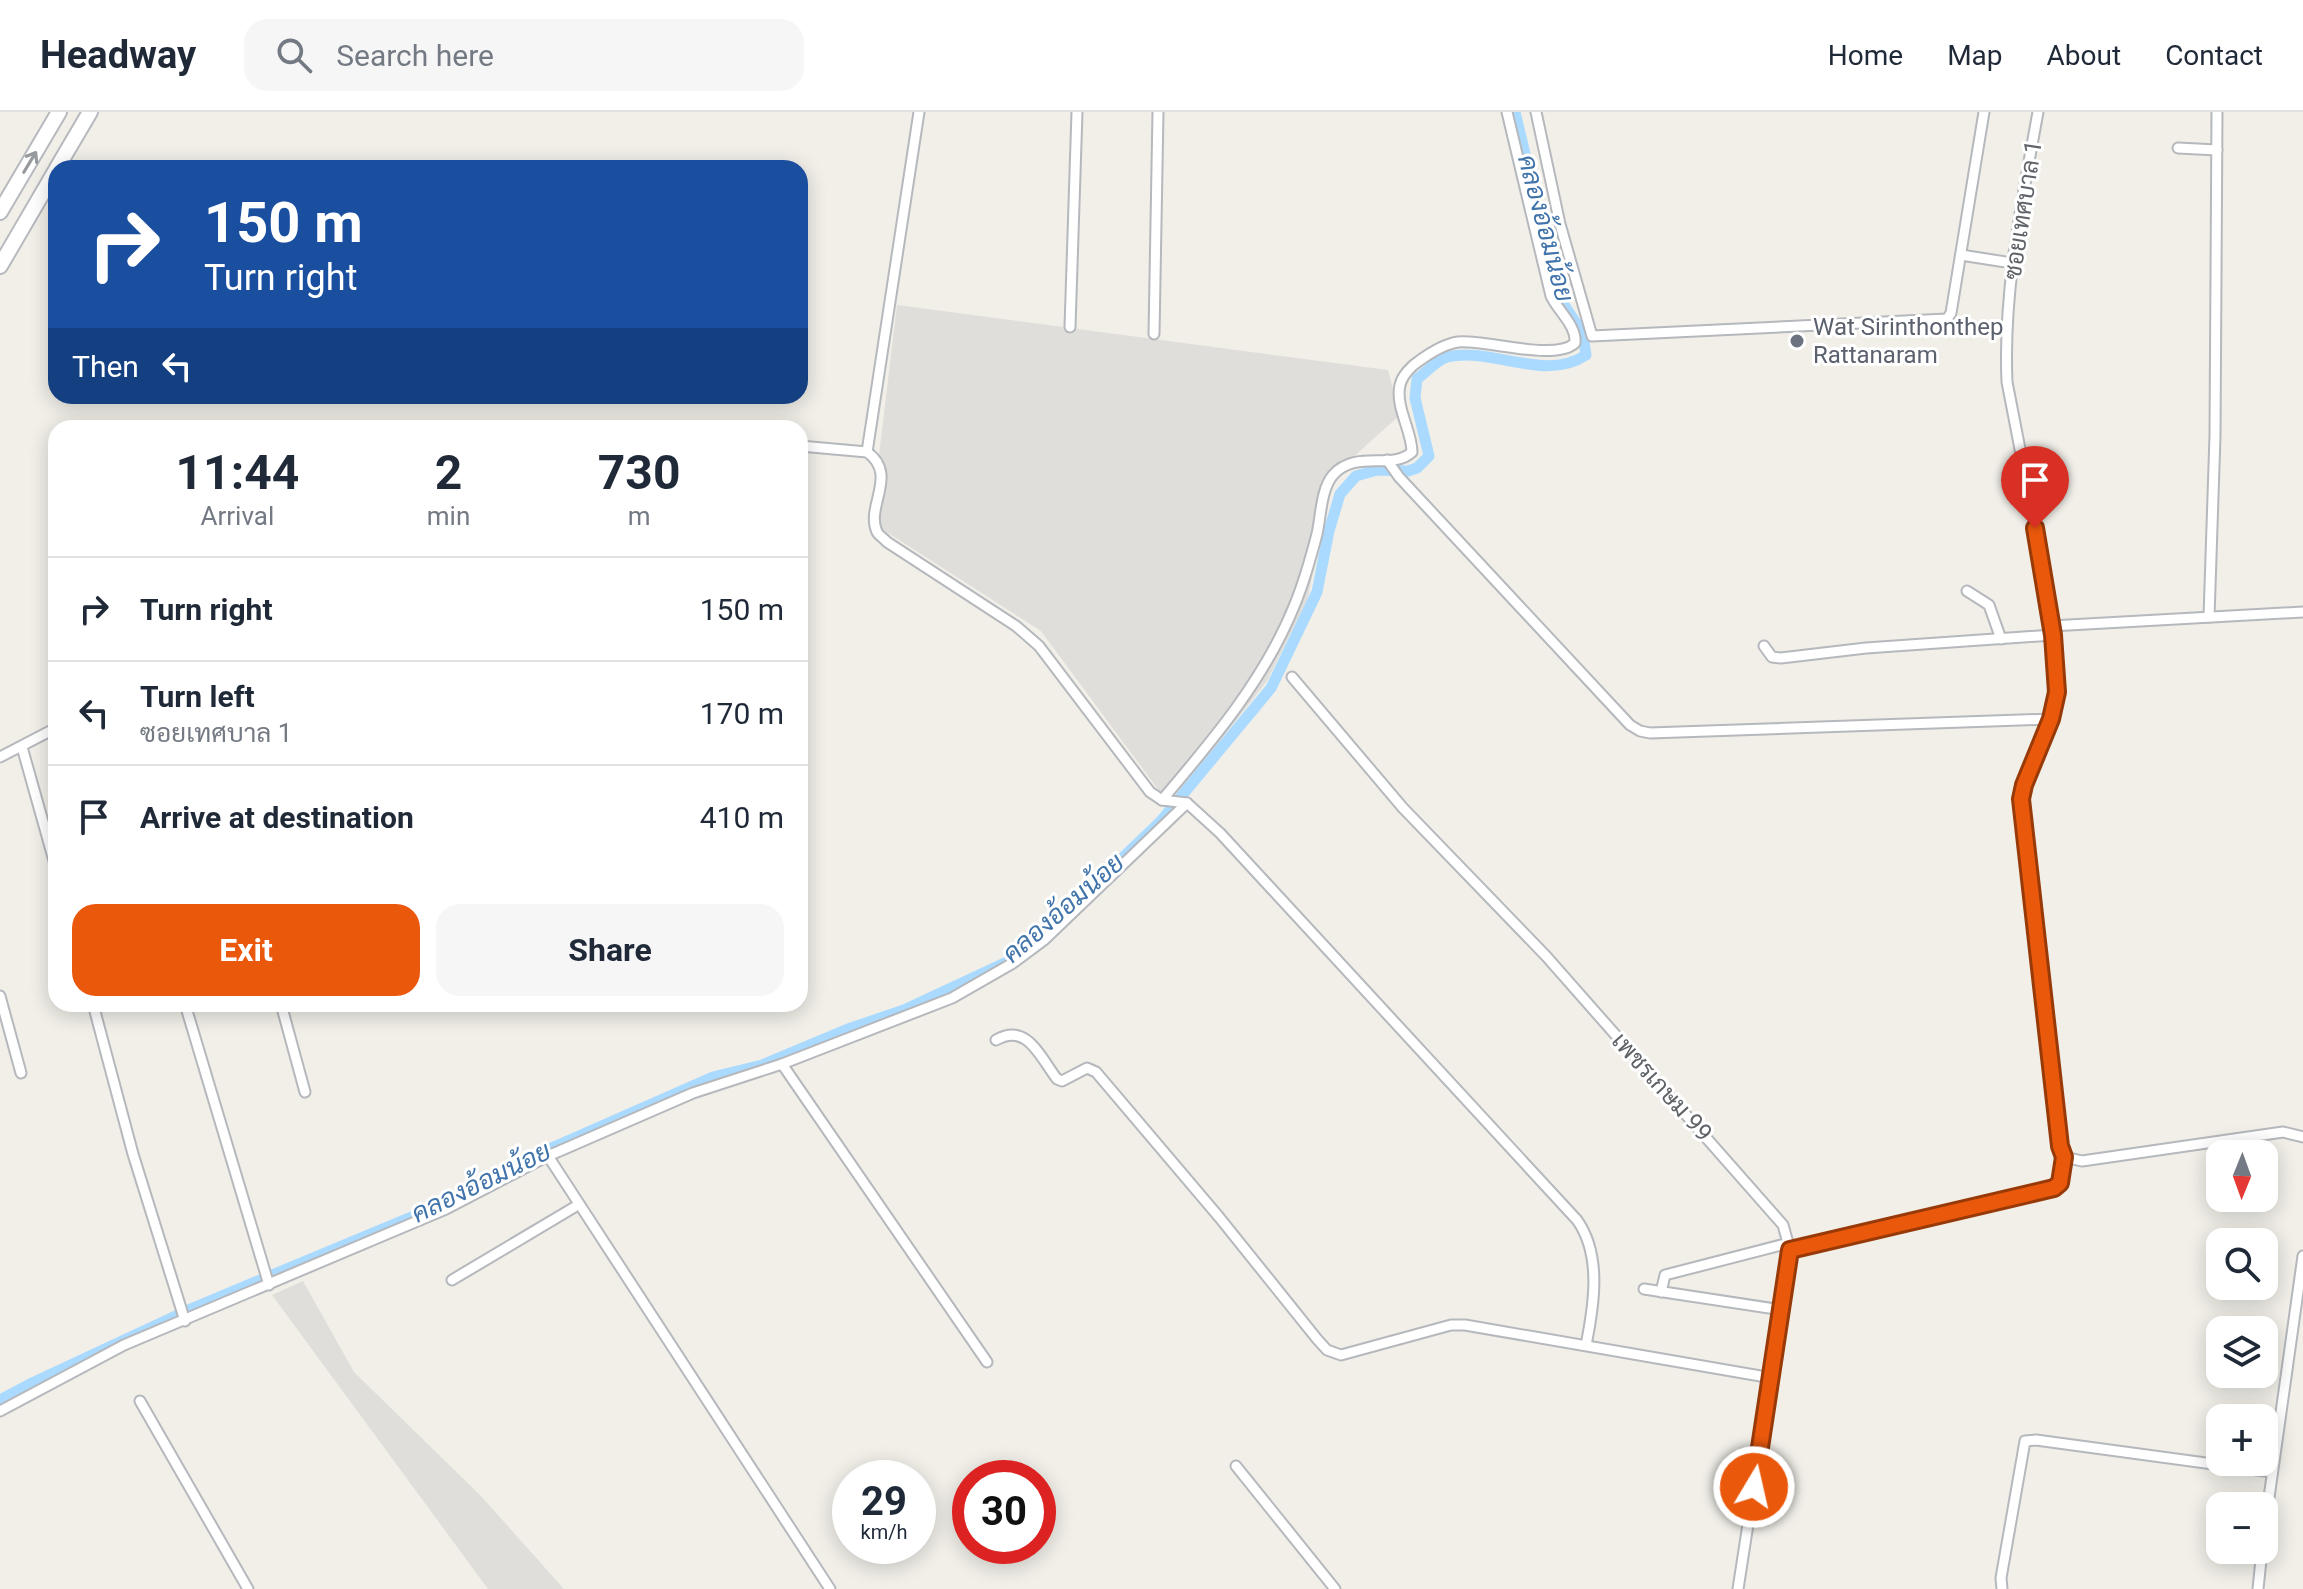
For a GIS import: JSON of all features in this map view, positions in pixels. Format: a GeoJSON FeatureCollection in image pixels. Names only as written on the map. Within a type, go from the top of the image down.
{"type":"FeatureCollection","features":[{"type":"Feature","properties":{"kind":"main road"},"geometry":{"type":"LineString","coordinates":[[0,212],[59,112]]}},
{"type":"Feature","properties":{"kind":"main road"},"geometry":{"type":"LineString","coordinates":[[62,160],[90,112]]}},
{"type":"Feature","properties":{"kind":"main road"},"geometry":{"type":"LineString","coordinates":[[1,261],[48,184]]}},
{"type":"Feature","properties":{"kind":"street"},"geometry":{"type":"LineString","coordinates":[[867,452],[919,112]]}},
{"type":"Feature","properties":{"kind":"street"},"geometry":{"type":"LineString","coordinates":[[1070,327],[1077,112]]}},
{"type":"Feature","properties":{"kind":"street"},"geometry":{"type":"LineString","coordinates":[[1154,334],[1158,112]]}},
{"type":"Feature","properties":{"kind":"street"},"geometry":{"type":"LineString","coordinates":[[1163,801],[1237,710],[1272,649],[1295,604],[1316,538],[1327,485],[1333,476],[1352,463],[1403,459],[1412,452],[1400,401],[1399,387],[1404,376],[1430,353],[1458,342],[1536,350],[1566,349],[1575,343],[1575,331],[1551,296],[1507,112]]}},
{"type":"Feature","properties":{"kind":"street"},"geometry":{"type":"LineString","coordinates":[[1536,112],[1560,224],[1592,336],[1947,319],[1951,313],[1984,112]]}},
{"type":"Feature","properties":{"kind":"street","name":"ซอยเทศบาล 1"},"geometry":{"type":"LineString","coordinates":[[2038,112],[2012,263],[2007,382],[2052,630],[2057,692],[2051,719],[2021,799],[2060,1146],[2064,1157]]}},
{"type":"Feature","properties":{"kind":"street"},"geometry":{"type":"LineString","coordinates":[[2209,617],[2215,436],[2217,112]]}},
{"type":"Feature","properties":{"kind":"street"},"geometry":{"type":"LineString","coordinates":[[2178,148],[2217,150]]}},
{"type":"Feature","properties":{"kind":"street"},"geometry":{"type":"LineString","coordinates":[[1961,255],[2012,263]]}},
{"type":"Feature","properties":{"kind":"street"},"geometry":{"type":"LineString","coordinates":[[808,447],[867,452],[879,462],[877,532],[887,542],[1028,635],[1143,784],[1163,801],[1184,803],[1220,833],[1577,1220],[1590,1241],[1594,1297],[1586,1345]]}},
{"type":"Feature","properties":{"kind":"street"},"geometry":{"type":"LineString","coordinates":[[1388,461],[1399,477],[1521,610],[1630,725],[1640,731],[1665,733],[2051,719]]}},
{"type":"Feature","properties":{"kind":"street"},"geometry":{"type":"LineString","coordinates":[[1967,591],[1989,605],[2001,639]]}},
{"type":"Feature","properties":{"kind":"street"},"geometry":{"type":"LineString","coordinates":[[1764,646],[1772,657],[1781,658],[1866,648],[2001,639],[2052,630],[2303,612]]}},
{"type":"Feature","properties":{"kind":"street","name":"เพชรเกษม 99"},"geometry":{"type":"LineString","coordinates":[[1292,677],[1420,827],[1546,956],[1772,1211],[1783,1225],[1790,1246]]}},
{"type":"Feature","properties":{"kind":"street"},"geometry":{"type":"LineString","coordinates":[[0,757],[48,732]]}},
{"type":"Feature","properties":{"kind":"street"},"geometry":{"type":"LineString","coordinates":[[22,747],[48,840]]}},
{"type":"Feature","properties":{"kind":"street"},"geometry":{"type":"LineString","coordinates":[[0,1411],[90,1361],[183,1315],[453,1205],[548,1156],[693,1093],[782,1064],[939,1004],[1013,963],[1044,940],[1184,803]]}},
{"type":"Feature","properties":{"kind":"street"},"geometry":{"type":"LineString","coordinates":[[0,996],[21,1073]]}},
{"type":"Feature","properties":{"kind":"street"},"geometry":{"type":"LineString","coordinates":[[95,1012],[133,1154],[183,1315]]}},
{"type":"Feature","properties":{"kind":"street"},"geometry":{"type":"LineString","coordinates":[[187,1012],[268,1281]]}},
{"type":"Feature","properties":{"kind":"street"},"geometry":{"type":"LineString","coordinates":[[283,1012],[305,1092]]}},
{"type":"Feature","properties":{"kind":"street"},"geometry":{"type":"LineString","coordinates":[[996,1040],[1011,1033],[1023,1035],[1057,1079],[1062,1081],[1087,1068],[1096,1072],[1317,1339],[1334,1354],[1341,1355],[1451,1325],[1465,1325],[1772,1378]]}},
{"type":"Feature","properties":{"kind":"street"},"geometry":{"type":"LineString","coordinates":[[782,1064],[987,1362]]}},
{"type":"Feature","properties":{"kind":"street"},"geometry":{"type":"LineString","coordinates":[[1661,1292],[1665,1275],[2054,1188],[2060,1183],[2064,1157],[2082,1161],[2283,1132],[2303,1137]]}},
{"type":"Feature","properties":{"kind":"street"},"geometry":{"type":"LineString","coordinates":[[548,1156],[830,1589]]}},
{"type":"Feature","properties":{"kind":"street"},"geometry":{"type":"LineString","coordinates":[[452,1280],[578,1205]]}},
{"type":"Feature","properties":{"kind":"street"},"geometry":{"type":"LineString","coordinates":[[1738,1589],[1790,1246]]}},
{"type":"Feature","properties":{"kind":"street"},"geometry":{"type":"LineString","coordinates":[[2278,1440],[2298,1332],[2303,1256]]}},
{"type":"Feature","properties":{"kind":"street"},"geometry":{"type":"LineString","coordinates":[[1644,1289],[1782,1310]]}},
{"type":"Feature","properties":{"kind":"street"},"geometry":{"type":"LineString","coordinates":[[140,1401],[248,1589]]}},
{"type":"Feature","properties":{"kind":"street"},"geometry":{"type":"LineString","coordinates":[[2002,1589],[2001,1578],[2025,1441],[2206,1463]]}},
{"type":"Feature","properties":{"kind":"street"},"geometry":{"type":"LineString","coordinates":[[1236,1466],[1335,1589]]}},
{"type":"Feature","properties":{"kind":"street"},"geometry":{"type":"LineString","coordinates":[[2258,1589],[2261,1564]]}},
{"type":"Feature","properties":{"kind":"shaded area"},"geometry":{"type":"Polygon","coordinates":[[[897,305],[1388,370],[1400,415],[1330,478],[1308,599],[1267,681],[1184,787],[1163,796],[1041,631],[871,522],[897,305]]]}},
{"type":"Feature","properties":{"kind":"shaded area"},"geometry":{"type":"Polygon","coordinates":[[[303,1281],[354,1372],[481,1496],[564,1589],[488,1589],[272,1295],[303,1281]]]}},
{"type":"Feature","properties":{"kind":"waterway","name":"คลองอ้อมน้อย"},"geometry":{"type":"LineString","coordinates":[[0,1400],[193,1308],[445,1203],[554,1147],[713,1077],[762,1065],[848,1029],[904,1010],[1007,962],[1070,908],[1160,822],[1271,688],[1317,592],[1340,494],[1356,476],[1377,470],[1408,471],[1417,468],[1429,456],[1415,398],[1417,379],[1447,357],[1482,356],[1553,366],[1570,363],[1586,355],[1583,334],[1559,297],[1515,112]]}},
{"type":"Feature","properties":{"kind":"place","name":"Wat Sirinthonthep Rattanaram"},"geometry":{"type":"Point","coordinates":[1797,341]}},
{"type":"Feature","properties":{"kind":"route"},"geometry":{"type":"LineString","coordinates":[[1754,1487],[1790,1250],[2054,1188],[2060,1183],[2064,1157],[2060,1146],[2021,799],[2051,719],[2057,692],[2053,635],[2035,528]]}}]}
